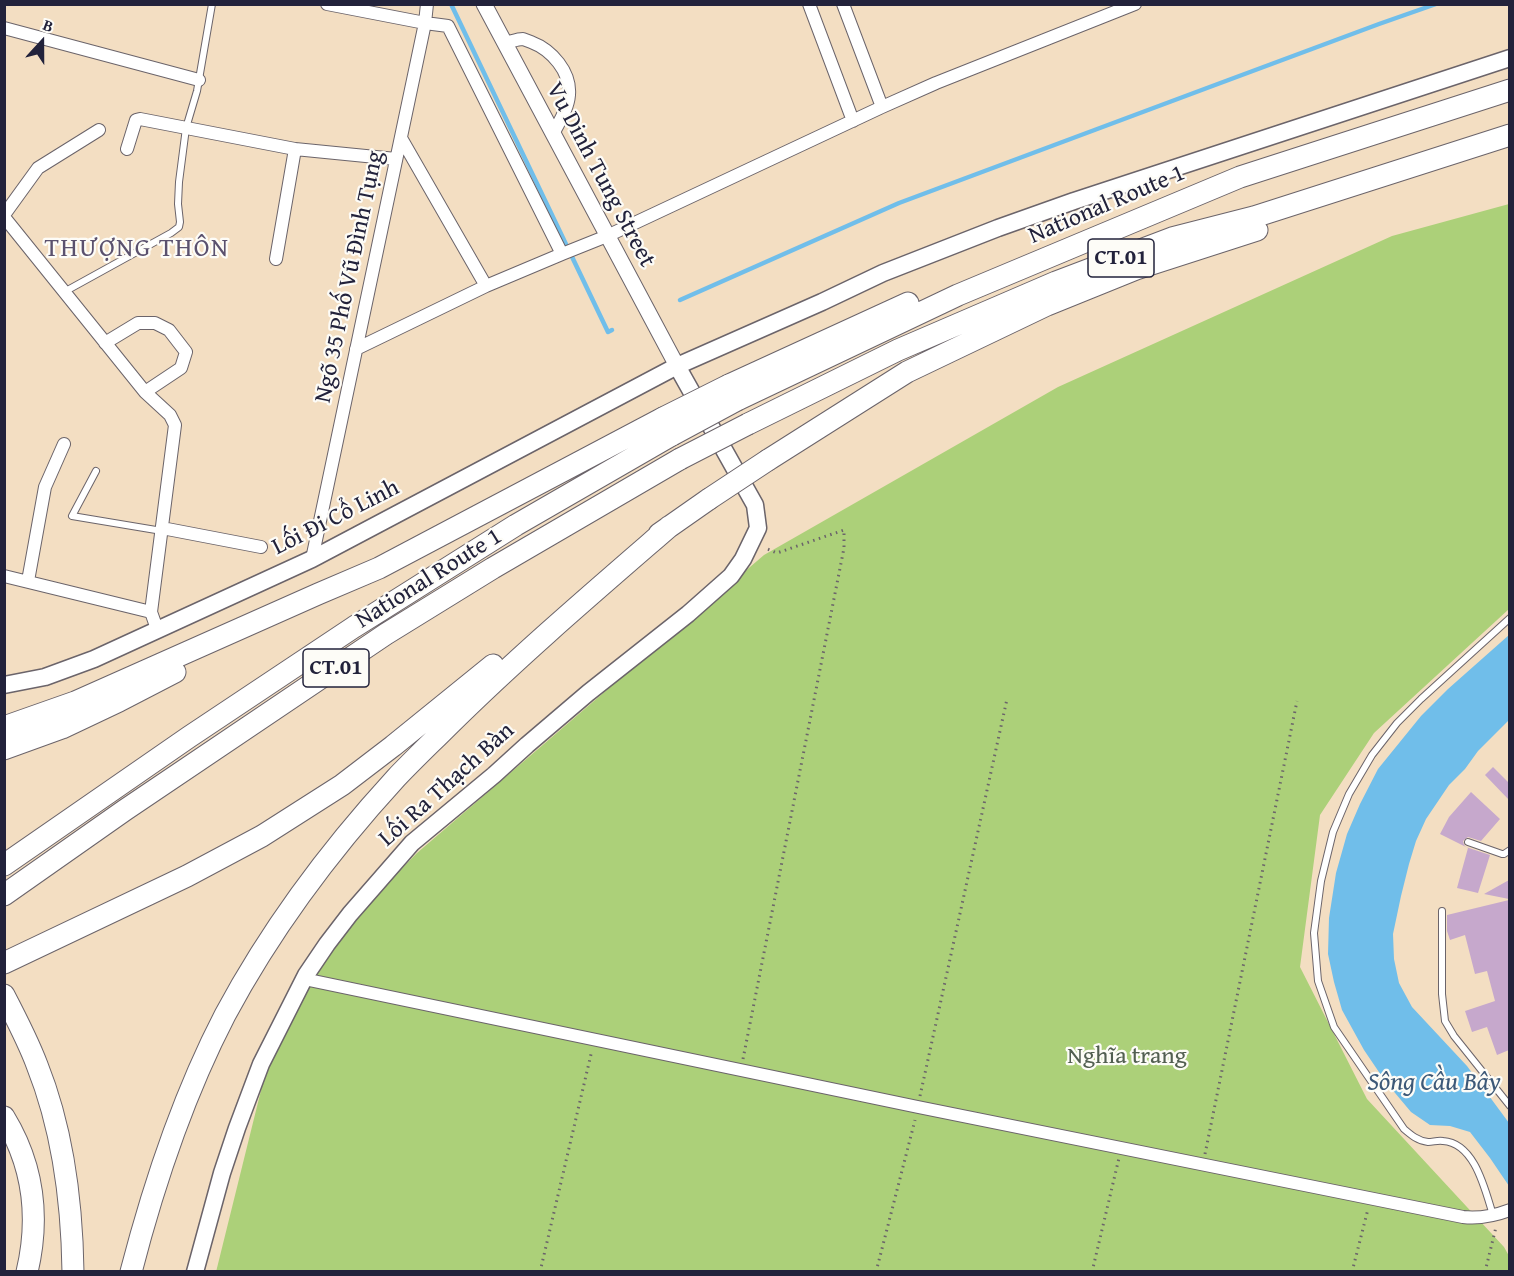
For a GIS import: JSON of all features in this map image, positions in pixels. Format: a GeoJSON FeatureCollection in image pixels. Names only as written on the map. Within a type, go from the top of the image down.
{"type":"FeatureCollection","features":[{"type":"Feature","properties":{"kind":"highway","name":"National Route 1"},"geometry":{"type":"LineString","coordinates":[[4,865],[189,737],[354,627],[667,427],[733,392],[1240,177],[1509,90]]}},
{"type":"Feature","properties":{"kind":"highway","name":"National Route 1"},"geometry":{"type":"LineString","coordinates":[[4,895],[125,810],[386,634],[493,567],[680,459],[748,424],[898,350],[1056,282],[1172,238],[1254,217],[1509,135]]}},
{"type":"Feature","properties":{"kind":"highway"},"geometry":{"type":"LineString","coordinates":[[4,963],[232,853],[313,805],[393,746],[555,613],[670,526],[768,460],[907,372],[1047,304],[1136,269],[1488,155],[1509,144]]}},
{"type":"Feature","properties":{"kind":"highway"},"geometry":{"type":"LineString","coordinates":[[4,727],[75,702],[379,568],[667,427]]}},
{"type":"Feature","properties":{"kind":"highway"},"geometry":{"type":"LineString","coordinates":[[131,1272],[174,1129],[205,1057],[225,1015],[257,960],[308,885],[357,822],[397,776],[544,635],[670,526]]}},
{"type":"Feature","properties":{"kind":"highway"},"geometry":{"type":"LineString","coordinates":[[4,749],[62,728],[119,701],[318,594]]}},
{"type":"Feature","properties":{"kind":"highway"},"geometry":{"type":"LineString","coordinates":[[4,995],[38,1066],[58,1136],[71,1218],[73,1272]]}},
{"type":"Feature","properties":{"kind":"highway"},"geometry":{"type":"LineString","coordinates":[[4,1117],[22,1152],[33,1191],[34,1220],[27,1272]]}},
{"type":"Feature","properties":{"kind":"main road","name":"Lối Đi Cổ Linh"},"geometry":{"type":"LineString","coordinates":[[4,685],[45,676],[94,659],[154,621],[312,558],[677,366],[883,273],[1074,201],[1509,58]]}},
{"type":"Feature","properties":{"kind":"main road"},"geometry":{"type":"LineString","coordinates":[[677,366],[755,505],[755,535]]}},
{"type":"Feature","properties":{"kind":"main road","name":"Lối Ra Thạch Bàn"},"geometry":{"type":"LineString","coordinates":[[195,1272],[222,1173],[261,1064],[304,979],[350,914],[412,843],[588,693],[663,634],[731,576],[755,535]]}},
{"type":"Feature","properties":{"kind":"street"},"geometry":{"type":"LineString","coordinates":[[327,4],[448,26],[562,254]]}},
{"type":"Feature","properties":{"kind":"street","name":"Ngõ 35 Phố Vũ Đình Tụng"},"geometry":{"type":"LineString","coordinates":[[312,558],[425,23],[427,4]]}},
{"type":"Feature","properties":{"kind":"street","name":"Vu Dinh Tung Street"},"geometry":{"type":"LineString","coordinates":[[484,4],[553,134],[601,238],[677,366]]}},
{"type":"Feature","properties":{"kind":"street"},"geometry":{"type":"LineString","coordinates":[[809,4],[853,121]]}},
{"type":"Feature","properties":{"kind":"street"},"geometry":{"type":"LineString","coordinates":[[843,4],[882,107]]}},
{"type":"Feature","properties":{"kind":"street"},"geometry":{"type":"LineString","coordinates":[[356,349],[486,286],[601,238],[936,83],[1135,4]]}},
{"type":"Feature","properties":{"kind":"street"},"geometry":{"type":"LineString","coordinates":[[4,28],[199,80]]}},
{"type":"Feature","properties":{"kind":"street"},"geometry":{"type":"LineString","coordinates":[[504,43],[523,39],[540,45],[561,64],[568,81],[569,95],[553,134]]}},
{"type":"Feature","properties":{"kind":"street"},"geometry":{"type":"LineString","coordinates":[[127,150],[136,120],[143,119],[295,149],[396,159]]}},
{"type":"Feature","properties":{"kind":"street"},"geometry":{"type":"LineString","coordinates":[[4,576],[28,581],[154,621],[175,425],[170,415],[145,392],[4,216],[38,168],[99,130]]}},
{"type":"Feature","properties":{"kind":"street"},"geometry":{"type":"LineString","coordinates":[[401,138],[486,286]]}},
{"type":"Feature","properties":{"kind":"street"},"geometry":{"type":"LineString","coordinates":[[276,259],[295,149]]}},
{"type":"Feature","properties":{"kind":"street"},"geometry":{"type":"LineString","coordinates":[[105,343],[138,323],[155,323],[169,330],[186,352],[181,368],[145,392]]}},
{"type":"Feature","properties":{"kind":"street"},"geometry":{"type":"LineString","coordinates":[[28,581],[45,487],[64,444]]}},
{"type":"Feature","properties":{"kind":"street"},"geometry":{"type":"LineString","coordinates":[[162,530],[261,547]]}},
{"type":"Feature","properties":{"kind":"street"},"geometry":{"type":"LineString","coordinates":[[304,979],[918,1107],[1463,1217],[1474,1218],[1501,1213]]}},
{"type":"Feature","properties":{"kind":"lane"},"geometry":{"type":"LineString","coordinates":[[64,292],[171,234],[179,227],[179,182],[186,128],[199,80],[212,4]]}},
{"type":"Feature","properties":{"kind":"lane"},"geometry":{"type":"LineString","coordinates":[[96,471],[72,516],[162,530]]}},
{"type":"Feature","properties":{"kind":"lane"},"geometry":{"type":"LineString","coordinates":[[1501,1213],[1473,1162],[1462,1148],[1452,1142],[1440,1140],[1429,1142],[1415,1139],[1404,1128],[1334,1027],[1318,981],[1314,933],[1321,881],[1333,832],[1349,794],[1372,755],[1397,723],[1421,699],[1509,618]]}},
{"type":"Feature","properties":{"kind":"lane"},"geometry":{"type":"LineString","coordinates":[[1468,842],[1499,854],[1504,854],[1509,850]]}},
{"type":"Feature","properties":{"kind":"lane"},"geometry":{"type":"LineString","coordinates":[[1442,911],[1442,994],[1445,1021],[1454,1036],[1509,1106]]}},
{"type":"Feature","properties":{"kind":"path"},"geometry":{"type":"LineString","coordinates":[[741,1070],[844,548],[844,530],[777,553],[755,535]]}},
{"type":"Feature","properties":{"kind":"path"},"geometry":{"type":"LineString","coordinates":[[876,1272],[918,1107],[1007,699]]}},
{"type":"Feature","properties":{"kind":"path"},"geometry":{"type":"LineString","coordinates":[[1203,1165],[1298,701]]}},
{"type":"Feature","properties":{"kind":"path"},"geometry":{"type":"LineString","coordinates":[[540,1272],[594,1039]]}},
{"type":"Feature","properties":{"kind":"path"},"geometry":{"type":"LineString","coordinates":[[1092,1272],[1121,1148]]}},
{"type":"Feature","properties":{"kind":"path"},"geometry":{"type":"LineString","coordinates":[[1352,1272],[1370,1198]]}},
{"type":"Feature","properties":{"kind":"path"},"geometry":{"type":"LineString","coordinates":[[1485,1272],[1501,1213]]}},
{"type":"Feature","properties":{"kind":"green space","name":"Nghĩa trang"},"geometry":{"type":"Polygon","coordinates":[[[1509,204],[1509,609],[1374,733],[1320,815],[1300,967],[1367,1099],[1504,1247],[1509,1256],[1509,1271],[216,1272],[268,1062],[342,929],[417,853],[764,555],[1058,387],[1392,236],[1509,204]]]}},
{"type":"Feature","properties":{"kind":"water","name":"Sông Cầu Bây"},"geometry":{"type":"Polygon","coordinates":[[[1509,635],[1509,720],[1449,785],[1426,819],[1409,864],[1393,934],[1394,959],[1399,983],[1412,1007],[1467,1066],[1509,1123],[1509,1186],[1470,1132],[1450,1126],[1430,1125],[1411,1112],[1385,1081],[1364,1050],[1342,1010],[1328,954],[1329,918],[1336,873],[1347,834],[1378,769],[1421,716],[1509,635]]]}},
{"type":"Feature","properties":{"kind":"building"},"geometry":{"type":"Polygon","coordinates":[[[1493,767],[1509,783],[1509,800],[1485,775],[1493,767]]]}},
{"type":"Feature","properties":{"kind":"building"},"geometry":{"type":"Polygon","coordinates":[[[1471,792],[1500,819],[1481,841],[1468,837],[1463,841],[1466,847],[1440,834],[1449,817],[1471,792]]]}},
{"type":"Feature","properties":{"kind":"building"},"geometry":{"type":"Polygon","coordinates":[[[1466,847],[1490,855],[1478,893],[1457,888],[1468,848],[1466,847]]]}},
{"type":"Feature","properties":{"kind":"building"},"geometry":{"type":"Polygon","coordinates":[[[1509,880],[1509,899],[1484,894],[1509,880]]]}},
{"type":"Feature","properties":{"kind":"building"},"geometry":{"type":"Polygon","coordinates":[[[1509,900],[1509,1050],[1497,1055],[1487,1027],[1472,1032],[1465,1011],[1495,1001],[1487,971],[1475,974],[1465,935],[1450,940],[1447,931],[1447,915],[1509,900]]]}},
{"type":"Feature","properties":{"kind":"waterway"},"geometry":{"type":"LineString","coordinates":[[451,4],[608,332],[612,330]]}},
{"type":"Feature","properties":{"kind":"waterway"},"geometry":{"type":"LineString","coordinates":[[680,300],[899,203],[1436,4]]}},
{"type":"Feature","properties":{"kind":"district","name":"THƯỢNG THÔN"},"geometry":{"type":"Point","coordinates":[137,249]}}]}
